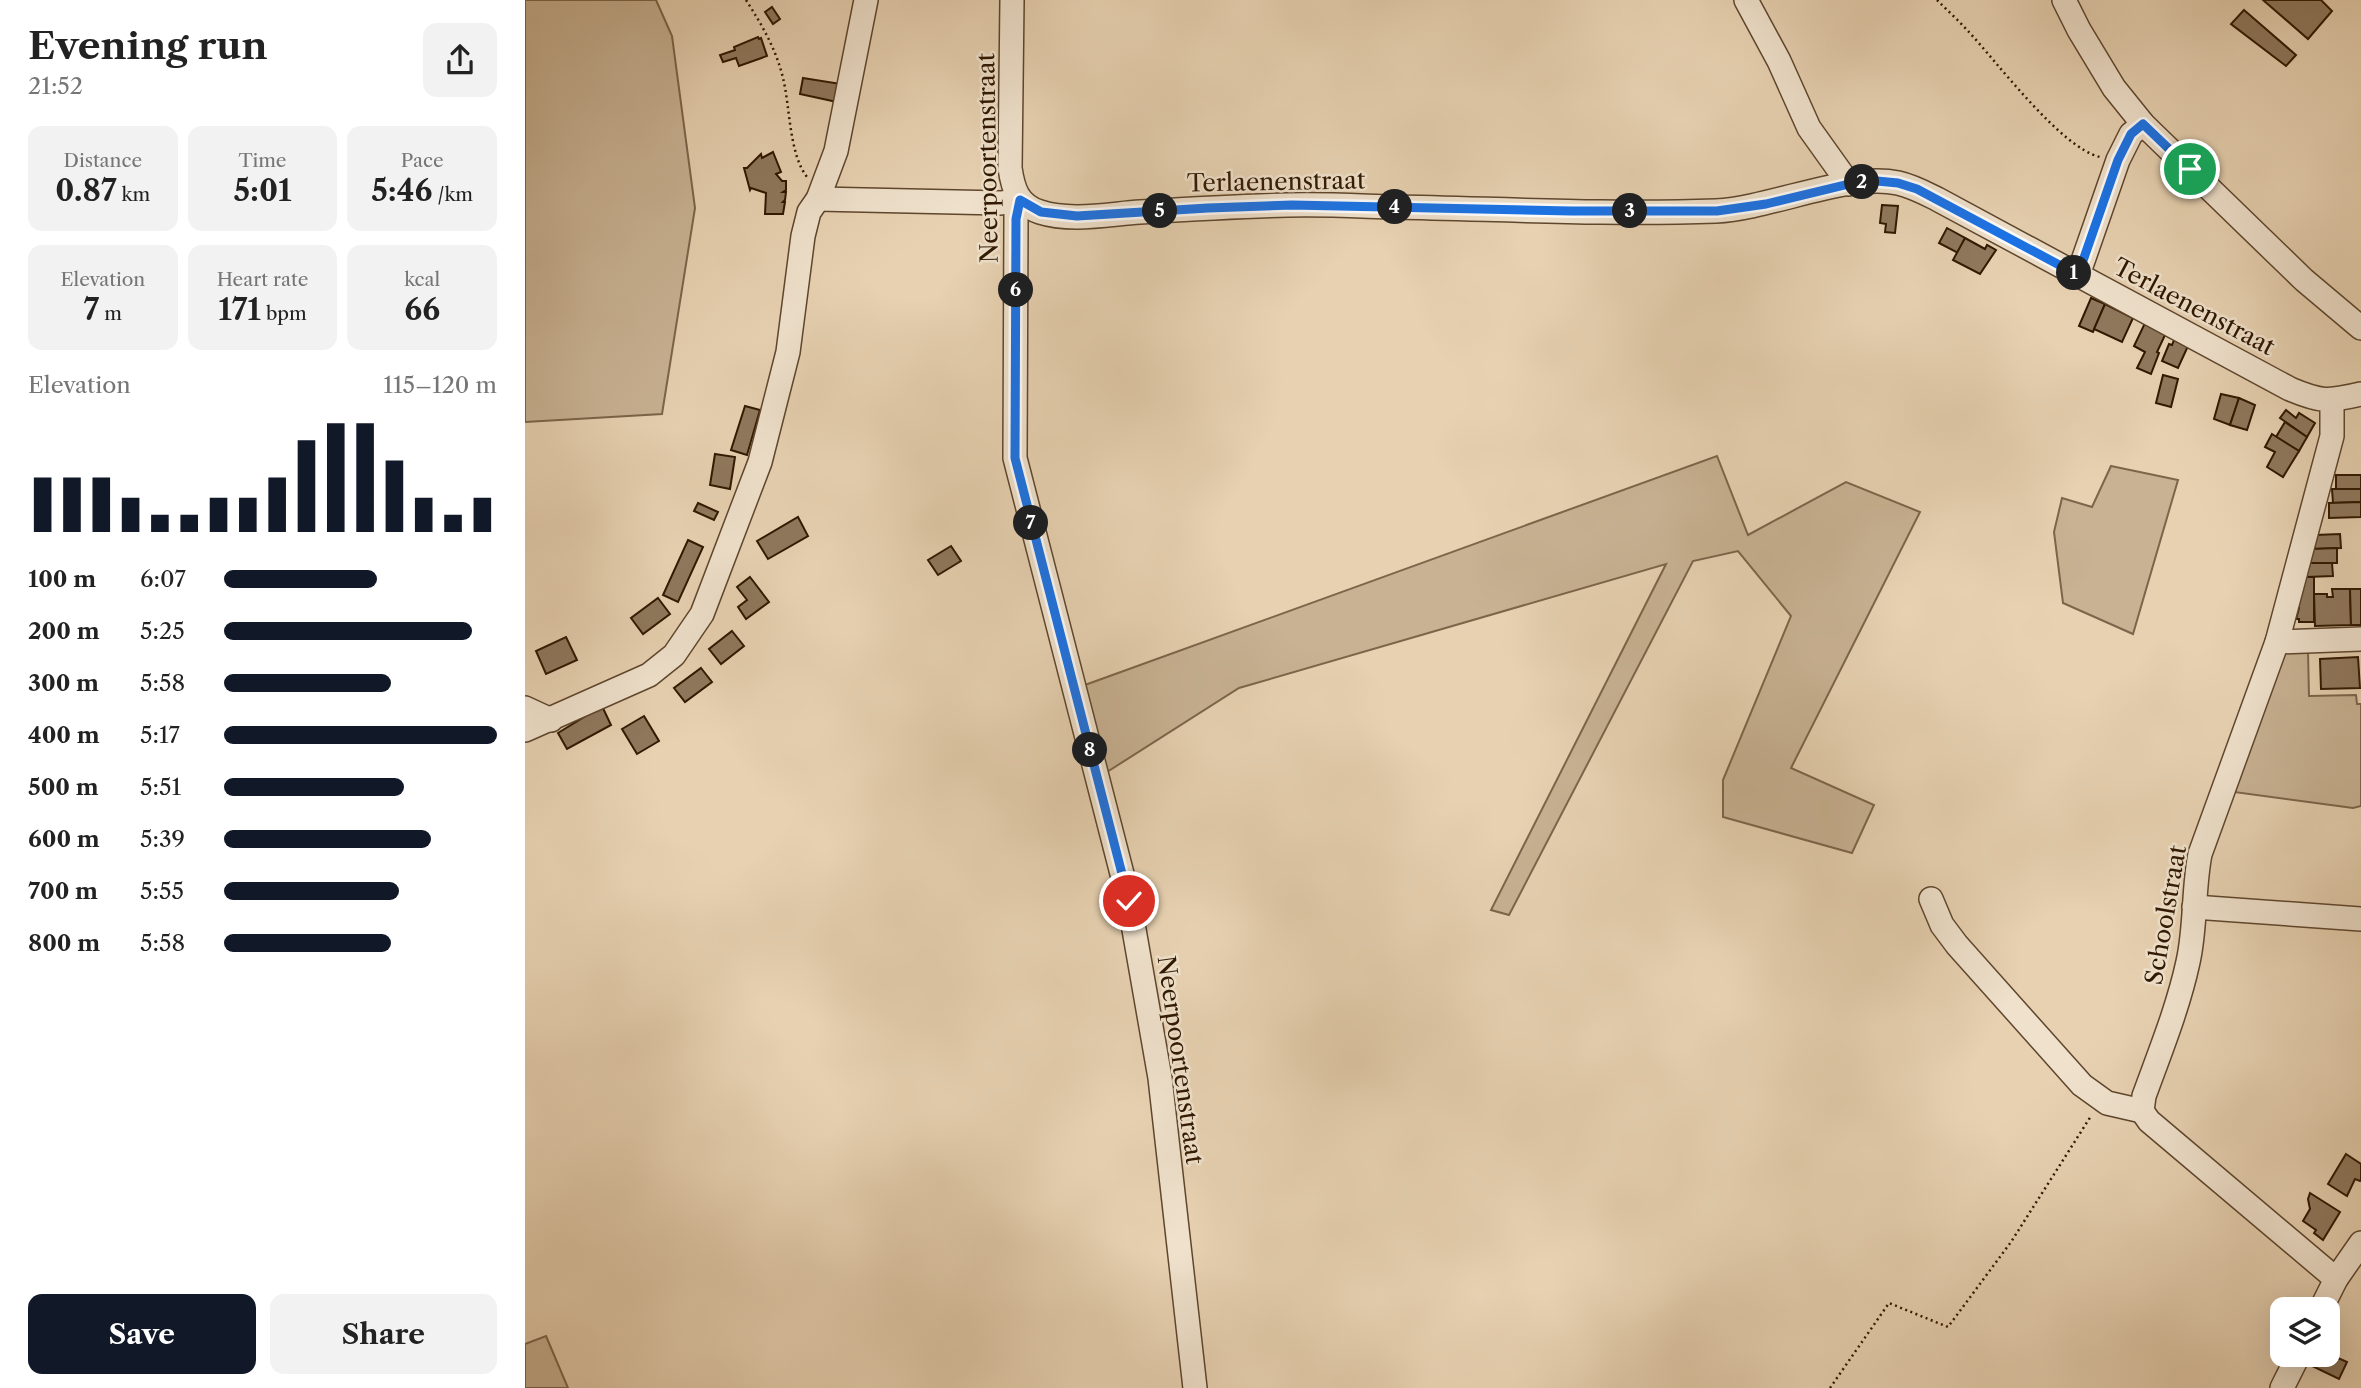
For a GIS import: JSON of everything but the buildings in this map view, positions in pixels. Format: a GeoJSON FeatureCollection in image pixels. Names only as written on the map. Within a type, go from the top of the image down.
{"type":"FeatureCollection","features":[{"type":"Feature","properties":{"kind":"street"},"geometry":{"type":"LineString","coordinates":[[525,730],[649,675],[674,655],[702,614],[760,462],[788,352],[803,236],[810,212],[836,152],[866,0]]}},
{"type":"Feature","properties":{"kind":"street","name":"Neerpoortenstraat"},"geometry":{"type":"LineString","coordinates":[[1012,0],[1010,168],[1014,190],[1020,200],[1016,219],[1015,458],[1129,901],[1160,1078],[1195,1388]]}},
{"type":"Feature","properties":{"kind":"street"},"geometry":{"type":"LineString","coordinates":[[1747,0],[1779,61],[1809,128],[1849,184]]}},
{"type":"Feature","properties":{"kind":"street"},"geometry":{"type":"LineString","coordinates":[[2064,0],[2114,88],[2143,124],[2304,281],[2361,328]]}},
{"type":"Feature","properties":{"kind":"street"},"geometry":{"type":"LineString","coordinates":[[2078,275],[2118,160],[2131,134],[2143,124]]}},
{"type":"Feature","properties":{"kind":"street","name":"Terlaenenstraat"},"geometry":{"type":"LineString","coordinates":[[1020,200],[1041,212],[1077,216],[1292,205],[1557,211],[1717,211],[1766,204],[1849,184],[1877,181],[1898,183],[1917,189],[2290,389],[2316,400],[2332,401],[2361,394]]}},
{"type":"Feature","properties":{"kind":"street"},"geometry":{"type":"LineString","coordinates":[[819,194],[1000,202],[1020,200]]}},
{"type":"Feature","properties":{"kind":"street","name":"Schoolstraat"},"geometry":{"type":"LineString","coordinates":[[2143,1111],[2144,1096],[2176,1007],[2189,961],[2200,854],[2277,642],[2332,436],[2332,401]]}},
{"type":"Feature","properties":{"kind":"street"},"geometry":{"type":"LineString","coordinates":[[2277,642],[2361,639]]}},
{"type":"Feature","properties":{"kind":"street"},"geometry":{"type":"LineString","coordinates":[[525,708],[551,720]]}},
{"type":"Feature","properties":{"kind":"street"},"geometry":{"type":"LineString","coordinates":[[1931,898],[1942,925],[1957,945],[2082,1085],[2101,1099],[2122,1108],[2143,1111],[2149,1121],[2336,1279]]}},
{"type":"Feature","properties":{"kind":"street"},"geometry":{"type":"LineString","coordinates":[[2194,907],[2361,919]]}},
{"type":"Feature","properties":{"kind":"street"},"geometry":{"type":"LineString","coordinates":[[2327,1297],[2361,1242]]}},
{"type":"Feature","properties":{"kind":"street"},"geometry":{"type":"LineString","coordinates":[[2282,1388],[2292,1367]]}},
{"type":"Feature","properties":{"kind":"path"},"geometry":{"type":"LineString","coordinates":[[746,0],[776,55],[801,170],[819,194]]}},
{"type":"Feature","properties":{"kind":"path"},"geometry":{"type":"LineString","coordinates":[[1937,0],[1968,30],[2023,94],[2071,141],[2095,156],[2118,160]]}},
{"type":"Feature","properties":{"kind":"path"},"geometry":{"type":"LineString","coordinates":[[1830,1388],[1889,1303],[1948,1327],[2011,1242],[2101,1099]]}},
{"type":"Feature","properties":{"kind":"shaded area"},"geometry":{"type":"Polygon","coordinates":[[[525,0],[656,0],[672,36],[695,208],[662,414],[525,422],[525,0]]]}},
{"type":"Feature","properties":{"kind":"shaded area"},"geometry":{"type":"Polygon","coordinates":[[[1717,456],[1748,535],[1846,482],[1920,512],[1791,768],[1874,805],[1852,853],[1723,817],[1723,780],[1791,616],[1738,551],[1693,561],[1509,915],[1491,910],[1666,564],[1239,688],[1107,772],[1085,685],[1717,456]]]}},
{"type":"Feature","properties":{"kind":"shaded area"},"geometry":{"type":"Polygon","coordinates":[[[2111,466],[2178,480],[2133,634],[2063,603],[2054,532],[2062,498],[2092,507],[2111,466]]]}},
{"type":"Feature","properties":{"kind":"shaded area"},"geometry":{"type":"Polygon","coordinates":[[[2286,651],[2308,651],[2309,696],[2356,695],[2357,704],[2361,704],[2361,806],[2353,808],[2234,792],[2286,651]]]}},
{"type":"Feature","properties":{"kind":"shaded area"},"geometry":{"type":"Polygon","coordinates":[[[546,1336],[568,1388],[525,1388],[525,1344],[546,1336]]]}},
{"type":"Feature","properties":{"kind":"route"},"geometry":{"type":"LineString","coordinates":[[1129,901],[1015,458],[1016,209],[1020,200],[1041,212],[1077,216],[1292,205],[1717,211],[1766,204],[1849,184],[1877,181],[1898,183],[1917,189],[2078,275],[2118,160],[2131,134],[2143,124],[2190,169]]}}]}
